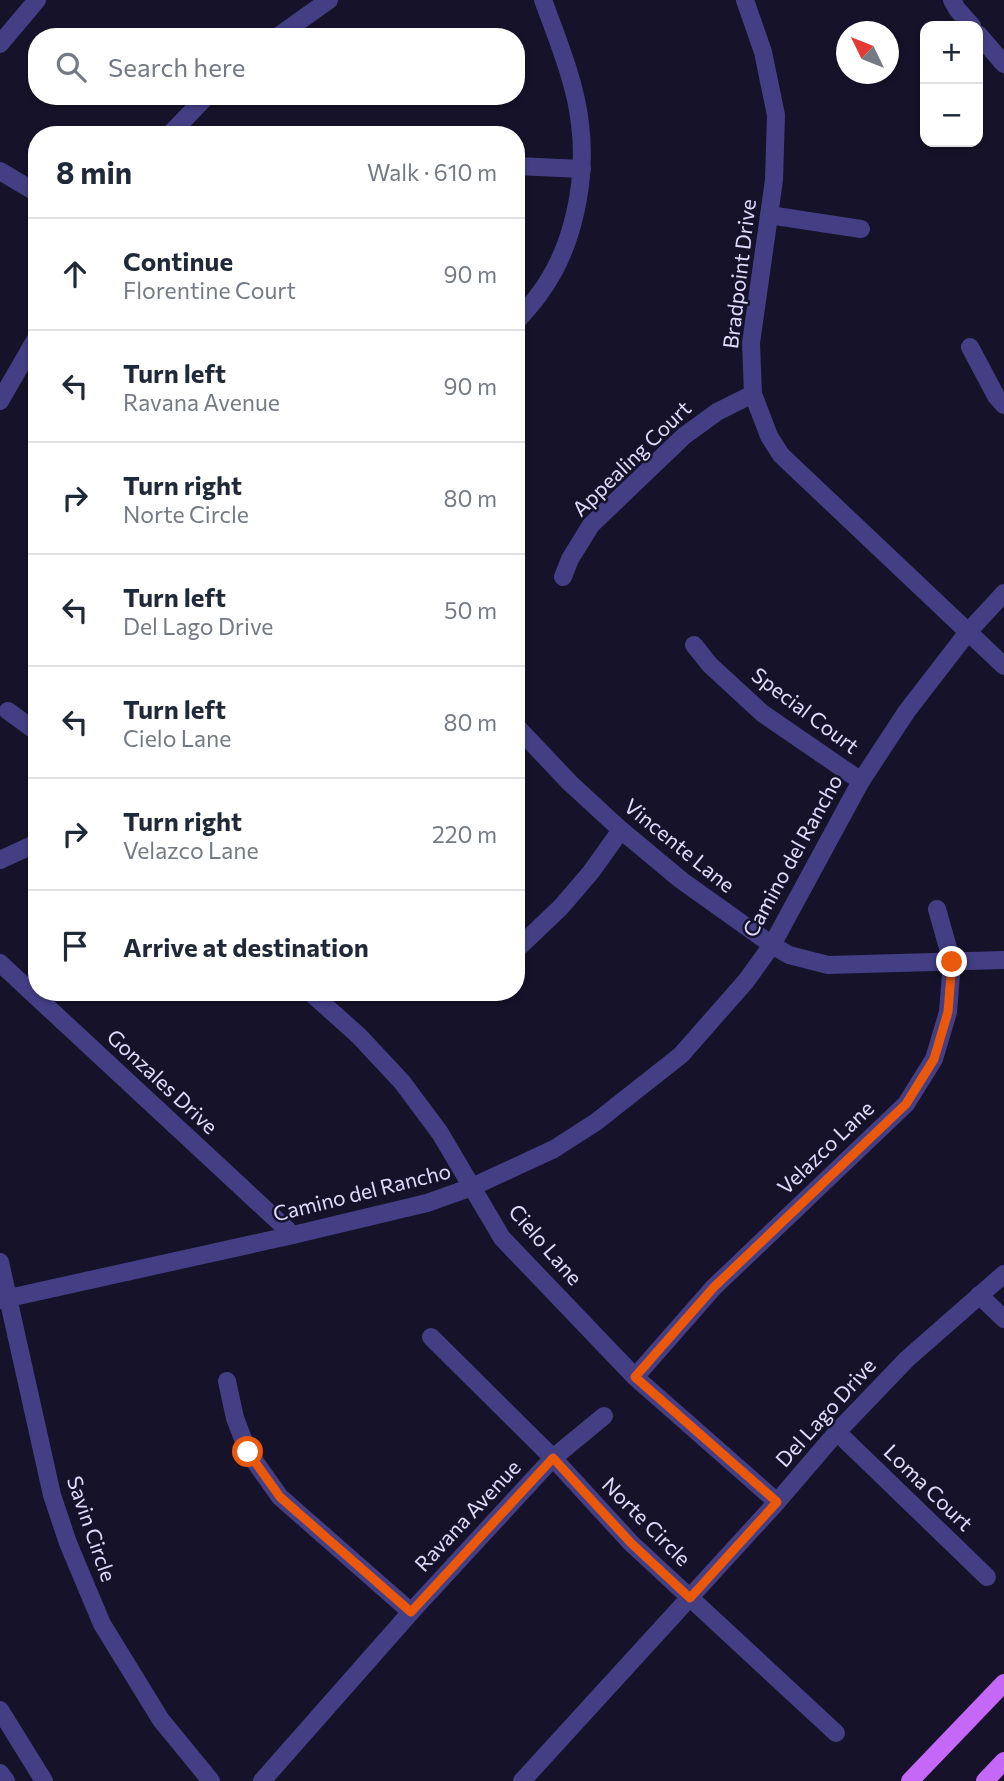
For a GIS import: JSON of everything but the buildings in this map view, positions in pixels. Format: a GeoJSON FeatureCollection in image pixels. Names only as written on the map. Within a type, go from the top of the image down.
{"type":"FeatureCollection","features":[{"type":"Feature","properties":{"kind":"main road"},"geometry":{"type":"LineString","coordinates":[[910,1781],[1004,1684]]}},
{"type":"Feature","properties":{"kind":"main road"},"geometry":{"type":"LineString","coordinates":[[985,1781],[1004,1761]]}},
{"type":"Feature","properties":{"kind":"street"},"geometry":{"type":"LineString","coordinates":[[0,44],[37,0]]}},
{"type":"Feature","properties":{"kind":"street"},"geometry":{"type":"LineString","coordinates":[[290,28],[329,0]]}},
{"type":"Feature","properties":{"kind":"street"},"geometry":{"type":"LineString","coordinates":[[525,312],[542,292],[562,254],[576,212],[582,169],[580,122],[570,77],[543,0]]}},
{"type":"Feature","properties":{"kind":"street","name":"Bradpoint Drive"},"geometry":{"type":"LineString","coordinates":[[745,0],[763,52],[776,115],[774,180],[751,342],[753,394],[769,436],[782,455],[1004,666]]}},
{"type":"Feature","properties":{"kind":"street"},"geometry":{"type":"LineString","coordinates":[[952,0],[968,21]]}},
{"type":"Feature","properties":{"kind":"street"},"geometry":{"type":"LineString","coordinates":[[983,40],[1004,64]]}},
{"type":"Feature","properties":{"kind":"street"},"geometry":{"type":"LineString","coordinates":[[178,126],[199,105]]}},
{"type":"Feature","properties":{"kind":"street"},"geometry":{"type":"LineString","coordinates":[[525,166],[582,169]]}},
{"type":"Feature","properties":{"kind":"street"},"geometry":{"type":"LineString","coordinates":[[0,171],[28,188]]}},
{"type":"Feature","properties":{"kind":"street"},"geometry":{"type":"LineString","coordinates":[[769,215],[861,229]]}},
{"type":"Feature","properties":{"kind":"street"},"geometry":{"type":"LineString","coordinates":[[970,347],[996,396],[1004,405]]}},
{"type":"Feature","properties":{"kind":"street"},"geometry":{"type":"LineString","coordinates":[[0,401],[28,353]]}},
{"type":"Feature","properties":{"kind":"street","name":"Appealing Court"},"geometry":{"type":"LineString","coordinates":[[563,577],[570,559],[592,526],[684,436],[717,412],[753,394]]}},
{"type":"Feature","properties":{"kind":"street","name":"Camino del Rancho"},"geometry":{"type":"LineString","coordinates":[[4,1299],[427,1203],[472,1187],[554,1149],[596,1122],[681,1055],[746,981],[772,945],[861,781],[907,711],[968,632],[1004,593]]}},
{"type":"Feature","properties":{"kind":"street","name":"Special Court"},"geometry":{"type":"LineString","coordinates":[[694,645],[710,665],[762,713],[861,781]]}},
{"type":"Feature","properties":{"kind":"street"},"geometry":{"type":"LineString","coordinates":[[8,710],[28,725]]}},
{"type":"Feature","properties":{"kind":"street","name":"Vincente Lane"},"geometry":{"type":"LineString","coordinates":[[525,736],[570,783],[681,880],[789,955],[828,965],[1004,960]]}},
{"type":"Feature","properties":{"kind":"street"},"geometry":{"type":"LineString","coordinates":[[525,941],[592,872],[621,830]]}},
{"type":"Feature","properties":{"kind":"street"},"geometry":{"type":"LineString","coordinates":[[0,860],[28,848]]}},
{"type":"Feature","properties":{"kind":"street","name":"Velazco Lane"},"geometry":{"type":"LineString","coordinates":[[635,1377],[714,1287],[906,1104],[934,1059],[948,1012],[952,962],[937,909]]}},
{"type":"Feature","properties":{"kind":"street","name":"Gonzales Drive"},"geometry":{"type":"LineString","coordinates":[[0,963],[28,989]]}},
{"type":"Feature","properties":{"kind":"street","name":"Gonzales Drive"},"geometry":{"type":"LineString","coordinates":[[41,1001],[293,1235]]}},
{"type":"Feature","properties":{"kind":"street","name":"Cielo Lane"},"geometry":{"type":"LineString","coordinates":[[320,1001],[359,1036],[402,1082],[440,1133],[502,1238],[635,1377],[777,1502]]}},
{"type":"Feature","properties":{"kind":"street","name":"Savin Circle"},"geometry":{"type":"LineString","coordinates":[[0,1262],[4,1299],[52,1495],[68,1543],[102,1624],[161,1720],[211,1781]]}},
{"type":"Feature","properties":{"kind":"street","name":"Del Lago Drive"},"geometry":{"type":"LineString","coordinates":[[533,1777],[837,1432],[907,1359],[1004,1274]]}},
{"type":"Feature","properties":{"kind":"street"},"geometry":{"type":"LineString","coordinates":[[979,1295],[1004,1319]]}},
{"type":"Feature","properties":{"kind":"street","name":"Norte Circle"},"geometry":{"type":"LineString","coordinates":[[431,1337],[553,1458],[631,1543],[836,1732]]}},
{"type":"Feature","properties":{"kind":"street"},"geometry":{"type":"LineString","coordinates":[[227,1381],[235,1418],[248,1452],[280,1497],[411,1612]]}},
{"type":"Feature","properties":{"kind":"street","name":"Ravana Avenue"},"geometry":{"type":"LineString","coordinates":[[262,1781],[411,1612],[553,1458],[604,1416]]}},
{"type":"Feature","properties":{"kind":"street","name":"Loma Court"},"geometry":{"type":"LineString","coordinates":[[837,1432],[987,1577]]}},
{"type":"Feature","properties":{"kind":"street"},"geometry":{"type":"LineString","coordinates":[[0,1710],[44,1781]]}},
{"type":"Feature","properties":{"kind":"street"},"geometry":{"type":"LineString","coordinates":[[0,1773],[6,1781]]}},
{"type":"Feature","properties":{"kind":"route"},"geometry":{"type":"LineString","coordinates":[[248,1452],[280,1497],[411,1612],[553,1458],[631,1543],[690,1598],[777,1502],[635,1377],[714,1287],[906,1104],[934,1059],[948,1012],[952,962]]}}]}
